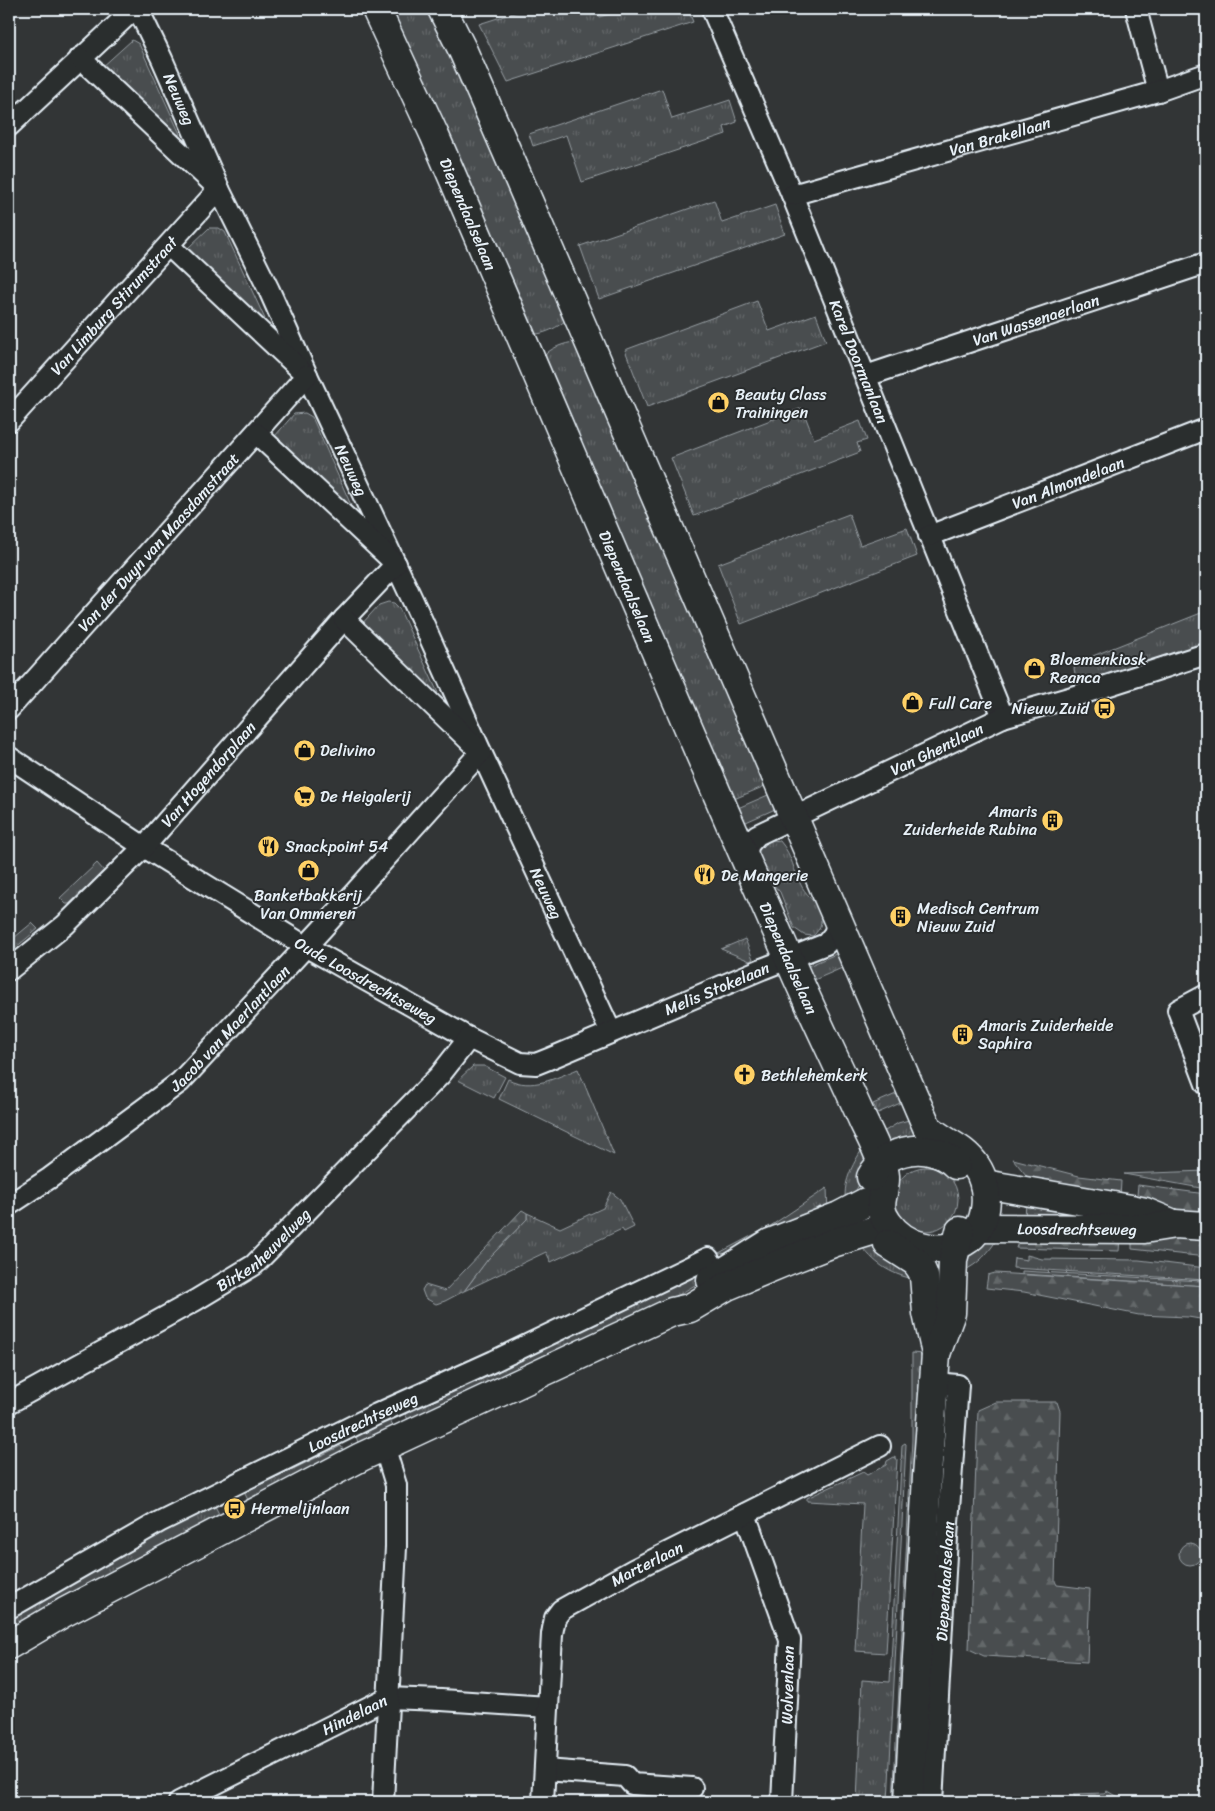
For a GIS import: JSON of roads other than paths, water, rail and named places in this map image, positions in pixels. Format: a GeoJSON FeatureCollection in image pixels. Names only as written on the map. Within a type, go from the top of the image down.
{"type":"FeatureCollection","features":[{"type":"Feature","properties":{"kind":"main road","name":"Diependaalselaan"},"geometry":{"type":"LineString","coordinates":[[376,9],[442,152],[789,959],[881,1163]]}},
{"type":"Feature","properties":{"kind":"main road"},"geometry":{"type":"LineString","coordinates":[[442,9],[464,51],[926,1127],[940,1139],[957,1147],[976,1164],[977,1183],[971,1208],[960,1230],[956,1245]]}},
{"type":"Feature","properties":{"kind":"main road"},"geometry":{"type":"LineString","coordinates":[[919,1149],[939,1154],[953,1162],[977,1183],[986,1198],[985,1210],[978,1228],[970,1237],[956,1245],[943,1249],[911,1244],[869,1221],[866,1202],[868,1183],[881,1163],[895,1154],[919,1149]]}},
{"type":"Feature","properties":{"kind":"main road"},"geometry":{"type":"LineString","coordinates":[[881,1163],[885,1175],[881,1197],[882,1228]]}},
{"type":"Feature","properties":{"kind":"main road","name":"Loosdrechtseweg"},"geometry":{"type":"LineString","coordinates":[[977,1183],[1131,1209],[1145,1212],[1175,1224]]}},
{"type":"Feature","properties":{"kind":"main road","name":"Loosdrechtseweg"},"geometry":{"type":"LineString","coordinates":[[9,1645],[65,1612],[384,1446],[672,1312],[690,1308],[718,1273],[770,1243],[839,1216],[866,1202]]}},
{"type":"Feature","properties":{"kind":"main road","name":"Loosdrechtseweg"},"geometry":{"type":"LineString","coordinates":[[978,1228],[1144,1229],[1175,1224],[1206,1226]]}},
{"type":"Feature","properties":{"kind":"main road","name":"Diependaalselaan"},"geometry":{"type":"LineString","coordinates":[[882,1228],[893,1248],[916,1262],[921,1269],[924,1276],[927,1314],[936,1354]]}},
{"type":"Feature","properties":{"kind":"main road","name":"Loosdrechtseweg"},"geometry":{"type":"LineString","coordinates":[[718,1273],[815,1250],[882,1228]]}},
{"type":"Feature","properties":{"kind":"main road","name":"Diependaalselaan"},"geometry":{"type":"LineString","coordinates":[[910,1802],[933,1383],[936,1354],[951,1313],[953,1260],[956,1245]]}},
{"type":"Feature","properties":{"kind":"street"},"geometry":{"type":"LineString","coordinates":[[9,126],[80,58],[136,9]]}},
{"type":"Feature","properties":{"kind":"street","name":"Neuweg"},"geometry":{"type":"LineString","coordinates":[[136,9],[162,59],[219,189],[269,290],[612,1032]]}},
{"type":"Feature","properties":{"kind":"street","name":"Karel Doormanlaan"},"geometry":{"type":"LineString","coordinates":[[712,9],[792,195],[1003,717]]}},
{"type":"Feature","properties":{"kind":"street"},"geometry":{"type":"LineString","coordinates":[[1136,9],[1158,91]]}},
{"type":"Feature","properties":{"kind":"street","name":"Neuweg"},"geometry":{"type":"LineString","coordinates":[[80,58],[219,189]]}},
{"type":"Feature","properties":{"kind":"street","name":"Van Brakellaan"},"geometry":{"type":"LineString","coordinates":[[792,195],[1158,91],[1206,74]]}},
{"type":"Feature","properties":{"kind":"street","name":"Van Limburg Stirumstraat"},"geometry":{"type":"LineString","coordinates":[[9,421],[219,189]]}},
{"type":"Feature","properties":{"kind":"street","name":"Neuweg"},"geometry":{"type":"LineString","coordinates":[[168,246],[307,375]]}},
{"type":"Feature","properties":{"kind":"street","name":"Van Wassenaerlaan"},"geometry":{"type":"LineString","coordinates":[[866,376],[1206,263]]}},
{"type":"Feature","properties":{"kind":"street","name":"Van der Duyn van Maasdamstraat"},"geometry":{"type":"LineString","coordinates":[[9,709],[307,375]]}},
{"type":"Feature","properties":{"kind":"street","name":"Van Almondelaan"},"geometry":{"type":"LineString","coordinates":[[929,536],[1206,429]]}},
{"type":"Feature","properties":{"kind":"street","name":"Neuweg"},"geometry":{"type":"LineString","coordinates":[[256,433],[396,564]]}},
{"type":"Feature","properties":{"kind":"street","name":"Van Hogendorplaan"},"geometry":{"type":"LineString","coordinates":[[9,970],[64,925],[144,847],[344,619],[396,564]]}},
{"type":"Feature","properties":{"kind":"street","name":"Neuweg"},"geometry":{"type":"LineString","coordinates":[[344,619],[481,752]]}},
{"type":"Feature","properties":{"kind":"street","name":"Van Ghentlaan"},"geometry":{"type":"LineString","coordinates":[[745,857],[750,844],[757,835],[1003,717],[1206,654]]}},
{"type":"Feature","properties":{"kind":"street","name":"Jacob van Maerlantlaan"},"geometry":{"type":"LineString","coordinates":[[9,1205],[50,1178],[180,1082],[481,752]]}},
{"type":"Feature","properties":{"kind":"street","name":"Oude Loosdrechtseweg"},"geometry":{"type":"LineString","coordinates":[[9,757],[144,847],[306,946],[469,1038],[520,1063],[536,1064],[612,1032]]}},
{"type":"Feature","properties":{"kind":"street","name":"Melis Stokelaan"},"geometry":{"type":"LineString","coordinates":[[612,1032],[826,944],[834,934],[838,922]]}},
{"type":"Feature","properties":{"kind":"street"},"geometry":{"type":"LineString","coordinates":[[1206,995],[1178,1010],[1206,1084]]}},
{"type":"Feature","properties":{"kind":"street","name":"Birkenheuvelweg"},"geometry":{"type":"LineString","coordinates":[[9,1403],[196,1300],[254,1265],[434,1082],[469,1038]]}},
{"type":"Feature","properties":{"kind":"street","name":"Loosdrechtseweg"},"geometry":{"type":"LineString","coordinates":[[9,1608],[76,1568],[177,1513],[377,1414],[494,1361],[718,1273]]}},
{"type":"Feature","properties":{"kind":"street","name":"Diependaalselaan"},"geometry":{"type":"LineString","coordinates":[[932,1802],[947,1537],[958,1385],[933,1383]]}},
{"type":"Feature","properties":{"kind":"street"},"geometry":{"type":"LineString","coordinates":[[383,1802],[396,1547],[396,1486],[384,1446]]}},
{"type":"Feature","properties":{"kind":"street","name":"Marterlaan"},"geometry":{"type":"LineString","coordinates":[[543,1802],[552,1634],[555,1618],[561,1610],[633,1570],[880,1446]]}},
{"type":"Feature","properties":{"kind":"street","name":"Wolvenlaan"},"geometry":{"type":"LineString","coordinates":[[745,1514],[790,1640],[782,1802]]}},
{"type":"Feature","properties":{"kind":"street","name":"Hindelaan"},"geometry":{"type":"LineString","coordinates":[[179,1802],[387,1698],[548,1707]]}},
{"type":"Feature","properties":{"kind":"street"},"geometry":{"type":"LineString","coordinates":[[545,1770],[625,1776],[632,1784],[692,1788]]}},
{"type":"Feature","properties":{"kind":"place","name":"Beauty Class Trainingen"},"geometry":{"type":"Point","coordinates":[719,403]}},
{"type":"Feature","properties":{"kind":"place","name":"Bloemenkiosk Reanca"},"geometry":{"type":"Point","coordinates":[1034,668]}},
{"type":"Feature","properties":{"kind":"place","name":"Full Care"},"geometry":{"type":"Point","coordinates":[913,703]}},
{"type":"Feature","properties":{"kind":"place","name":"Nieuw Zuid"},"geometry":{"type":"Point","coordinates":[1105,708]}},
{"type":"Feature","properties":{"kind":"place","name":"Delivino"},"geometry":{"type":"Point","coordinates":[304,750]}},
{"type":"Feature","properties":{"kind":"place","name":"De Heigalerij"},"geometry":{"type":"Point","coordinates":[304,796]}},
{"type":"Feature","properties":{"kind":"place","name":"Amaris Zuiderheide Rubina"},"geometry":{"type":"Point","coordinates":[1053,820]}},
{"type":"Feature","properties":{"kind":"place","name":"Snackpoint 54"},"geometry":{"type":"Point","coordinates":[269,846]}},
{"type":"Feature","properties":{"kind":"place","name":"Banketbakkerij Van Ommeren"},"geometry":{"type":"Point","coordinates":[308,871]}},
{"type":"Feature","properties":{"kind":"place","name":"De Mangerie"},"geometry":{"type":"Point","coordinates":[705,875]}},
{"type":"Feature","properties":{"kind":"place","name":"Medisch Centrum Nieuw Zuid"},"geometry":{"type":"Point","coordinates":[901,917]}},
{"type":"Feature","properties":{"kind":"place","name":"Amaris Zuiderheide Saphira"},"geometry":{"type":"Point","coordinates":[962,1034]}},
{"type":"Feature","properties":{"kind":"place","name":"Bethlehemkerk"},"geometry":{"type":"Point","coordinates":[745,1075]}},
{"type":"Feature","properties":{"kind":"place","name":"Hermelijnlaan"},"geometry":{"type":"Point","coordinates":[235,1508]}}]}
